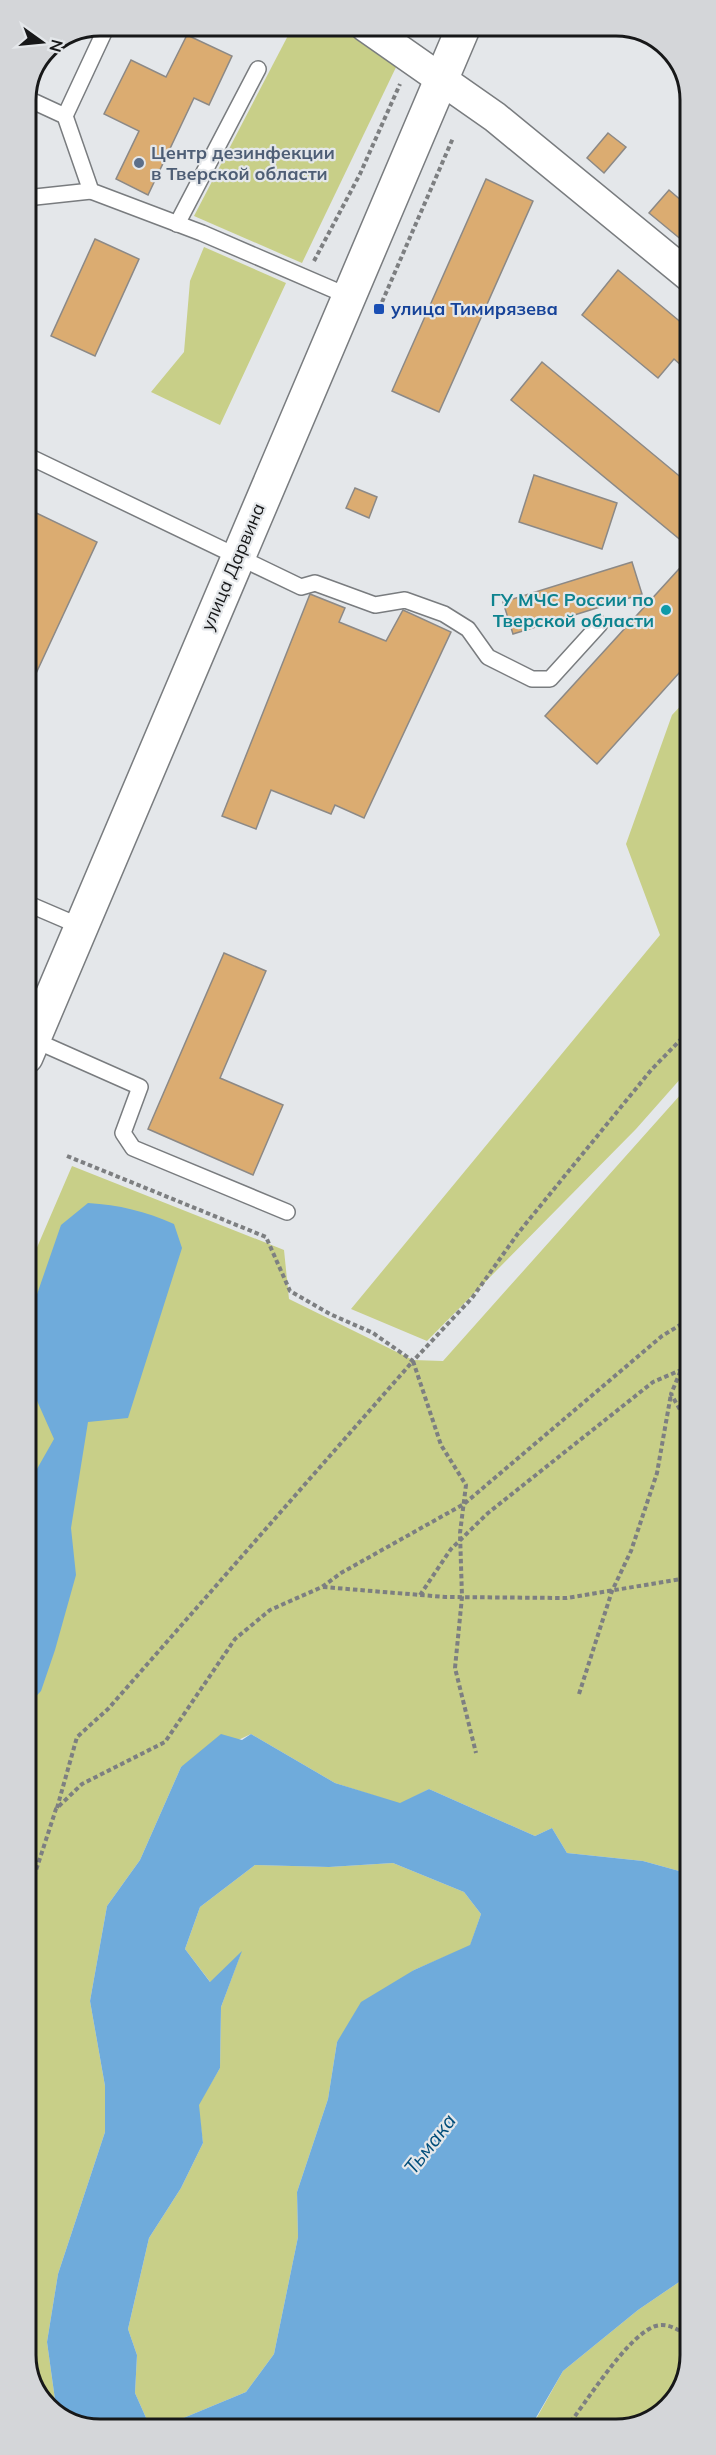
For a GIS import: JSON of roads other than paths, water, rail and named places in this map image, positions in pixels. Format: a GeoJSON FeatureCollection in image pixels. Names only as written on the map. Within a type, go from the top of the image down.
{"type":"FeatureCollection","features":[{"type":"Feature","properties":{"kind":"main road","name":"улица Дарвина"},"geometry":{"type":"LineString","coordinates":[[36,1034],[440,76],[459,36]]}},
{"type":"Feature","properties":{"kind":"street"},"geometry":{"type":"LineString","coordinates":[[380,36],[440,76],[516,133],[680,269]]}},
{"type":"Feature","properties":{"kind":"lane"},"geometry":{"type":"LineString","coordinates":[[64,116],[102,36]]}},
{"type":"Feature","properties":{"kind":"lane"},"geometry":{"type":"LineString","coordinates":[[177,224],[258,69]]}},
{"type":"Feature","properties":{"kind":"lane"},"geometry":{"type":"LineString","coordinates":[[36,103],[64,116],[91,191]]}},
{"type":"Feature","properties":{"kind":"lane"},"geometry":{"type":"LineString","coordinates":[[36,197],[91,191],[177,224],[348,296]]}},
{"type":"Feature","properties":{"kind":"lane"},"geometry":{"type":"LineString","coordinates":[[36,460],[301,587],[315,583],[375,605],[405,600],[444,614],[468,629],[488,657],[532,679],[550,679],[600,624]]}},
{"type":"Feature","properties":{"kind":"lane"},"geometry":{"type":"LineString","coordinates":[[36,907],[82,927]]}},
{"type":"Feature","properties":{"kind":"lane"},"geometry":{"type":"LineString","coordinates":[[36,1050],[140,1087],[123,1133],[133,1148],[287,1212]]}},
{"type":"Feature","properties":{"kind":"water"},"geometry":{"type":"Polygon","coordinates":[[[88,1203],[132,1209],[174,1224],[182,1248],[128,1418],[88,1422],[71,1528],[76,1575],[55,1650],[41,1691],[36,1696],[36,1471],[54,1439],[36,1398],[36,1297],[61,1225],[88,1203]]]}},
{"type":"Feature","properties":{"kind":"water","name":"Тьмака"},"geometry":{"type":"Polygon","coordinates":[[[221,1734],[242,1740],[251,1734],[335,1783],[400,1803],[429,1789],[535,1836],[552,1828],[567,1853],[643,1861],[680,1871],[680,2281],[638,2310],[563,2371],[535,2419],[181,2419],[246,2392],[274,2354],[298,2237],[297,2192],[328,2099],[337,2042],[361,2002],[414,1970],[470,1945],[481,1914],[464,1892],[393,1863],[329,1867],[255,1865],[200,1907],[185,1949],[210,1982],[242,1951],[221,2007],[220,2068],[199,2105],[203,2143],[181,2188],[149,2238],[128,2329],[137,2355],[135,2393],[147,2419],[88,2418],[68,2410],[55,2400],[47,2342],[58,2274],[105,2132],[105,2086],[90,2001],[107,1906],[140,1860],[181,1767],[221,1734]]]}},
{"type":"Feature","properties":{"kind":"place","name":"Центр дезинфекции в Тверской области"},"geometry":{"type":"Point","coordinates":[139,163]}},
{"type":"Feature","properties":{"kind":"place","name":"улица Тимирязева"},"geometry":{"type":"Point","coordinates":[379,309]}},
{"type":"Feature","properties":{"kind":"place","name":"ГУ МЧС России по Тверской области"},"geometry":{"type":"Point","coordinates":[666,610]}}]}
